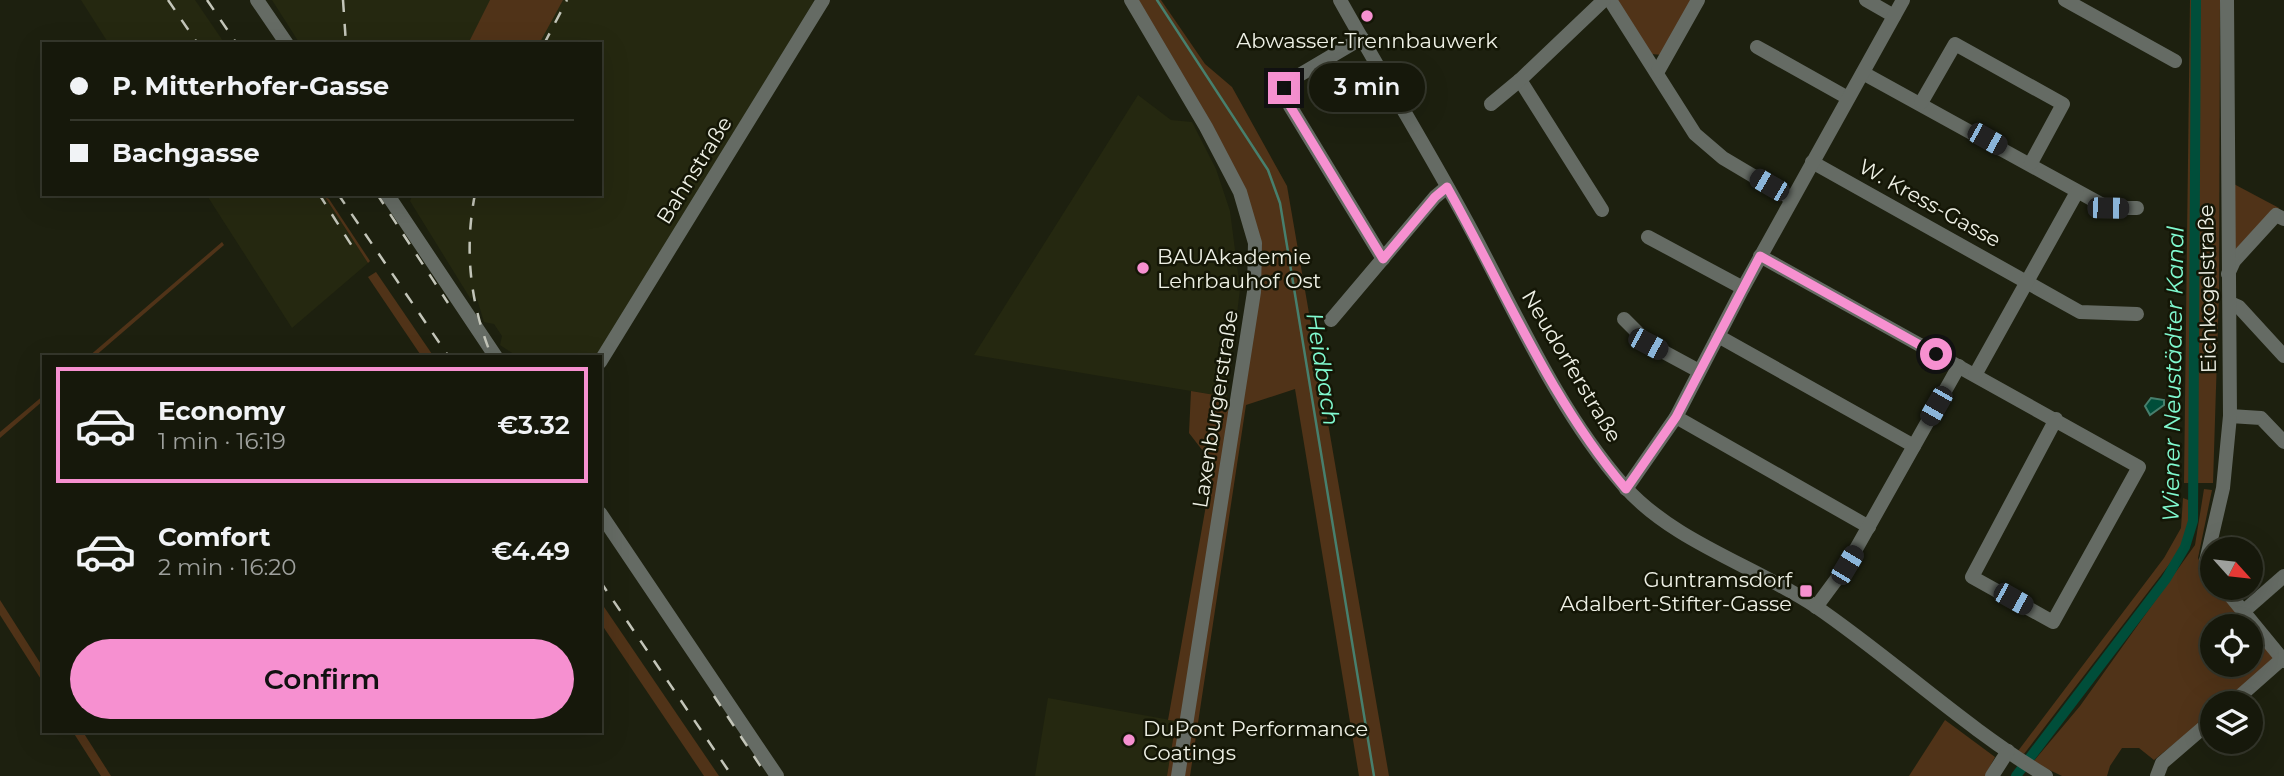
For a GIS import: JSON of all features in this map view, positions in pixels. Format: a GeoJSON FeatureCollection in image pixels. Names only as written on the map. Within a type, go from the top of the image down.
{"type":"FeatureCollection","features":[{"type":"Feature","properties":{"kind":"street"},"geometry":{"type":"LineString","coordinates":[[257,0],[286,42]]}},
{"type":"Feature","properties":{"kind":"street","name":"Bahnstraße"},"geometry":{"type":"LineString","coordinates":[[602,359],[823,0]]}},
{"type":"Feature","properties":{"kind":"street","name":"Laxenburgerstraße"},"geometry":{"type":"LineString","coordinates":[[1122,0],[1147,30]]}},
{"type":"Feature","properties":{"kind":"street","name":"Laxenburgerstraße"},"geometry":{"type":"LineString","coordinates":[[1131,0],[1227,163],[1250,219],[1256,267],[1178,776]]}},
{"type":"Feature","properties":{"kind":"street"},"geometry":{"type":"LineString","coordinates":[[1491,104],[1604,0]]}},
{"type":"Feature","properties":{"kind":"street"},"geometry":{"type":"LineString","coordinates":[[1610,0],[1658,71],[1695,134],[1723,158],[1792,198]]}},
{"type":"Feature","properties":{"kind":"street"},"geometry":{"type":"LineString","coordinates":[[1658,71],[1698,0]]}},
{"type":"Feature","properties":{"kind":"street"},"geometry":{"type":"LineString","coordinates":[[1866,0],[1894,16]]}},
{"type":"Feature","properties":{"kind":"street"},"geometry":{"type":"LineString","coordinates":[[1626,489],[1676,417],[1760,256],[1903,0]]}},
{"type":"Feature","properties":{"kind":"street"},"geometry":{"type":"LineString","coordinates":[[2065,0],[2175,61]]}},
{"type":"Feature","properties":{"kind":"street","name":"Eichkogelstraße"},"geometry":{"type":"LineString","coordinates":[[2211,537],[2223,488],[2230,416],[2230,303],[2226,278],[2227,0]]}},
{"type":"Feature","properties":{"kind":"street","name":"Neudorferstraße"},"geometry":{"type":"LineString","coordinates":[[1345,2],[1362,38],[1447,187],[1537,356],[1610,470],[1626,489],[1675,528],[1816,607],[2042,773]]}},
{"type":"Feature","properties":{"kind":"street"},"geometry":{"type":"LineString","coordinates":[[1362,38],[1291,80],[1284,88],[1290,106],[1383,259]]}},
{"type":"Feature","properties":{"kind":"street"},"geometry":{"type":"LineString","coordinates":[[1921,103],[1955,44],[2063,104],[2031,163]]}},
{"type":"Feature","properties":{"kind":"street"},"geometry":{"type":"LineString","coordinates":[[1756,47],[1848,98]]}},
{"type":"Feature","properties":{"kind":"street"},"geometry":{"type":"LineString","coordinates":[[1863,73],[2031,163],[2108,208],[2137,208]]}},
{"type":"Feature","properties":{"kind":"street"},"geometry":{"type":"LineString","coordinates":[[1520,80],[1602,210]]}},
{"type":"Feature","properties":{"kind":"street","name":"W. Kress-Gasse"},"geometry":{"type":"LineString","coordinates":[[1812,163],[2080,312],[2137,314]]}},
{"type":"Feature","properties":{"kind":"street"},"geometry":{"type":"LineString","coordinates":[[1331,320],[1435,197],[1447,187]]}},
{"type":"Feature","properties":{"kind":"street"},"geometry":{"type":"LineString","coordinates":[[1975,375],[2077,192]]}},
{"type":"Feature","properties":{"kind":"street"},"geometry":{"type":"LineString","coordinates":[[388,196],[495,355]]}},
{"type":"Feature","properties":{"kind":"street"},"geometry":{"type":"LineString","coordinates":[[2226,278],[2234,261],[2277,215],[2284,219]]}},
{"type":"Feature","properties":{"kind":"street"},"geometry":{"type":"LineString","coordinates":[[1648,237],[1743,288]]}},
{"type":"Feature","properties":{"kind":"street"},"geometry":{"type":"LineString","coordinates":[[1760,256],[2056,419],[2139,467],[2053,622],[1972,577],[2056,419]]}},
{"type":"Feature","properties":{"kind":"street"},"geometry":{"type":"LineString","coordinates":[[2230,303],[2239,307],[2284,356]]}},
{"type":"Feature","properties":{"kind":"street"},"geometry":{"type":"LineString","coordinates":[[1624,320],[1648,344],[1699,371]]}},
{"type":"Feature","properties":{"kind":"street"},"geometry":{"type":"LineString","coordinates":[[1717,336],[1914,446]]}},
{"type":"Feature","properties":{"kind":"street"},"geometry":{"type":"LineString","coordinates":[[1816,607],[1847,565],[1870,527],[1959,366]]}},
{"type":"Feature","properties":{"kind":"street"},"geometry":{"type":"LineString","coordinates":[[2230,416],[2261,418],[2284,442]]}},
{"type":"Feature","properties":{"kind":"street"},"geometry":{"type":"LineString","coordinates":[[1676,417],[1870,527]]}},
{"type":"Feature","properties":{"kind":"street"},"geometry":{"type":"LineString","coordinates":[[602,516],[777,776]]}},
{"type":"Feature","properties":{"kind":"street"},"geometry":{"type":"LineString","coordinates":[[2244,611],[2284,576]]}},
{"type":"Feature","properties":{"kind":"street"},"geometry":{"type":"LineString","coordinates":[[2234,600],[2283,660],[2246,691]]}},
{"type":"Feature","properties":{"kind":"street"},"geometry":{"type":"LineString","coordinates":[[2157,776],[2162,763],[2200,730]]}},
{"type":"Feature","properties":{"kind":"street"},"geometry":{"type":"LineString","coordinates":[[1992,776],[2010,752]]}},
{"type":"Feature","properties":{"kind":"shaded area"},"geometry":{"type":"Polygon","coordinates":[[[81,0],[195,0],[224,42],[108,42],[81,0]]]}},
{"type":"Feature","properties":{"kind":"shaded area"},"geometry":{"type":"Polygon","coordinates":[[[272,0],[814,1],[599,355],[515,355],[500,345],[502,336],[494,324],[484,322],[477,299],[470,298],[410,201],[412,196],[602,196],[602,42],[299,42],[272,0]]]}},
{"type":"Feature","properties":{"kind":"shaded area"},"geometry":{"type":"Polygon","coordinates":[[[490,0],[563,0],[540,42],[469,42],[490,0]]]}},
{"type":"Feature","properties":{"kind":"shaded area"},"geometry":{"type":"Polygon","coordinates":[[[1134,0],[1161,0],[1205,64],[1232,87],[1287,186],[1389,776],[1359,776],[1295,389],[1246,405],[1190,776],[1182,776],[1262,244],[1252,211],[1224,148],[1190,88],[1134,0]]]}},
{"type":"Feature","properties":{"kind":"shaded area"},"geometry":{"type":"Polygon","coordinates":[[[1617,0],[1694,0],[1663,55],[1651,54],[1617,0]]]}},
{"type":"Feature","properties":{"kind":"shaded area"},"geometry":{"type":"Polygon","coordinates":[[[2190,0],[2220,0],[2219,293],[2213,483],[2184,483],[2190,0]]]}},
{"type":"Feature","properties":{"kind":"shaded area"},"geometry":{"type":"Polygon","coordinates":[[[1138,95],[1171,120],[1192,122],[1216,169],[1230,211],[1240,289],[1227,397],[974,355],[1138,95]]]}},
{"type":"Feature","properties":{"kind":"shaded area"},"geometry":{"type":"Polygon","coordinates":[[[2232,183],[2279,208],[2233,256],[2232,183]]]}},
{"type":"Feature","properties":{"kind":"shaded area"},"geometry":{"type":"Polygon","coordinates":[[[207,196],[324,196],[368,263],[292,328],[207,196]]]}},
{"type":"Feature","properties":{"kind":"shaded area"},"geometry":{"type":"Polygon","coordinates":[[[325,197],[329,199],[370,261],[368,263],[325,197]]]}},
{"type":"Feature","properties":{"kind":"shaded area"},"geometry":{"type":"Polygon","coordinates":[[[222,242],[224,245],[96,355],[90,355],[222,242]]]}},
{"type":"Feature","properties":{"kind":"shaded area"},"geometry":{"type":"Polygon","coordinates":[[[376,272],[433,355],[421,355],[368,277],[376,272]]]}},
{"type":"Feature","properties":{"kind":"shaded area"},"geometry":{"type":"Polygon","coordinates":[[[1191,391],[1227,397],[1231,411],[1174,776],[1167,776],[1176,721],[1168,720],[1211,477],[1206,455],[1189,433],[1191,391]]]}},
{"type":"Feature","properties":{"kind":"shaded area"},"geometry":{"type":"Polygon","coordinates":[[[42,397],[42,402],[0,438],[0,432],[42,397]]]}},
{"type":"Feature","properties":{"kind":"shaded area"},"geometry":{"type":"Polygon","coordinates":[[[2151,398],[2164,400],[2164,405],[2150,415],[2145,406],[2151,398]]]}},
{"type":"Feature","properties":{"kind":"shaded area"},"geometry":{"type":"Polygon","coordinates":[[[2204,489],[2212,490],[2202,537],[2200,537],[2200,600],[2226,600],[2239,614],[2200,614],[2200,677],[2256,677],[2239,691],[2200,691],[2200,723],[2154,760],[2139,748],[2122,748],[2107,776],[2062,776],[2033,762],[2080,706],[2195,545],[2204,489]]]}},
{"type":"Feature","properties":{"kind":"shaded area"},"geometry":{"type":"Polygon","coordinates":[[[2183,498],[2191,501],[2189,523],[2181,549],[2024,754],[2018,751],[2164,558],[2181,528],[2183,498]]]}},
{"type":"Feature","properties":{"kind":"shaded area"},"geometry":{"type":"Polygon","coordinates":[[[0,600],[42,666],[42,681],[0,615],[0,600]]]}},
{"type":"Feature","properties":{"kind":"shaded area"},"geometry":{"type":"Polygon","coordinates":[[[602,604],[719,776],[704,776],[602,625],[602,604]]]}},
{"type":"Feature","properties":{"kind":"shaded area"},"geometry":{"type":"Polygon","coordinates":[[[2263,643],[2273,655],[2272,664],[2263,671],[2263,643]]]}},
{"type":"Feature","properties":{"kind":"shaded area","name":"DuPont Performance Coatings"},"geometry":{"type":"Polygon","coordinates":[[[1048,698],[1176,721],[1167,776],[1035,776],[1048,698]]]}},
{"type":"Feature","properties":{"kind":"shaded area"},"geometry":{"type":"Polygon","coordinates":[[[1945,720],[1995,757],[1985,776],[1909,776],[1945,720]]]}},
{"type":"Feature","properties":{"kind":"shaded area"},"geometry":{"type":"Polygon","coordinates":[[[74,733],[84,733],[111,776],[101,776],[74,733]]]}},
{"type":"Feature","properties":{"kind":"waterway","name":"Heidbach"},"geometry":{"type":"LineString","coordinates":[[1157,0],[1268,170],[1280,203],[1374,776]]}},
{"type":"Feature","properties":{"kind":"waterway","name":"Wiener Neustädter Kanal"},"geometry":{"type":"LineString","coordinates":[[2016,776],[2166,579],[2185,547],[2193,521],[2196,0]]}},
{"type":"Feature","properties":{"kind":"railway"},"geometry":{"type":"LineString","coordinates":[[168,0],[197,42]]}},
{"type":"Feature","properties":{"kind":"railway"},"geometry":{"type":"LineString","coordinates":[[207,0],[236,42]]}},
{"type":"Feature","properties":{"kind":"railway"},"geometry":{"type":"LineString","coordinates":[[343,0],[346,42]]}},
{"type":"Feature","properties":{"kind":"railway"},"geometry":{"type":"LineString","coordinates":[[545,42],[567,0]]}},
{"type":"Feature","properties":{"kind":"railway"},"geometry":{"type":"LineString","coordinates":[[320,196],[357,254]]}},
{"type":"Feature","properties":{"kind":"railway"},"geometry":{"type":"LineString","coordinates":[[339,196],[448,355]]}},
{"type":"Feature","properties":{"kind":"railway"},"geometry":{"type":"LineString","coordinates":[[378,196],[448,303]]}},
{"type":"Feature","properties":{"kind":"railway"},"geometry":{"type":"LineString","coordinates":[[475,196],[470,236],[471,277],[479,317],[491,355]]}},
{"type":"Feature","properties":{"kind":"railway"},"geometry":{"type":"LineString","coordinates":[[602,584],[732,776]]}},
{"type":"Feature","properties":{"kind":"railway"},"geometry":{"type":"LineString","coordinates":[[714,696],[767,776]]}},
{"type":"Feature","properties":{"kind":"place","name":"Abwasser-Trennbauwerk"},"geometry":{"type":"Point","coordinates":[1367,16]}},
{"type":"Feature","properties":{"kind":"place","name":"BAUAkademie Lehrbauhof Ost"},"geometry":{"type":"Point","coordinates":[1143,268]}},
{"type":"Feature","properties":{"kind":"place","name":"Guntramsdorf Adalbert-Stifter-Gasse"},"geometry":{"type":"Point","coordinates":[1806,591]}},
{"type":"Feature","properties":{"kind":"place","name":"DuPont Performance Coatings"},"geometry":{"type":"Point","coordinates":[1129,740]}},
{"type":"Feature","properties":{"kind":"route"},"geometry":{"type":"LineString","coordinates":[[1284,88],[1290,106],[1383,259],[1435,197],[1447,187],[1537,356],[1610,470],[1626,489],[1657,449],[1676,417],[1760,256],[1936,354]]}}]}
